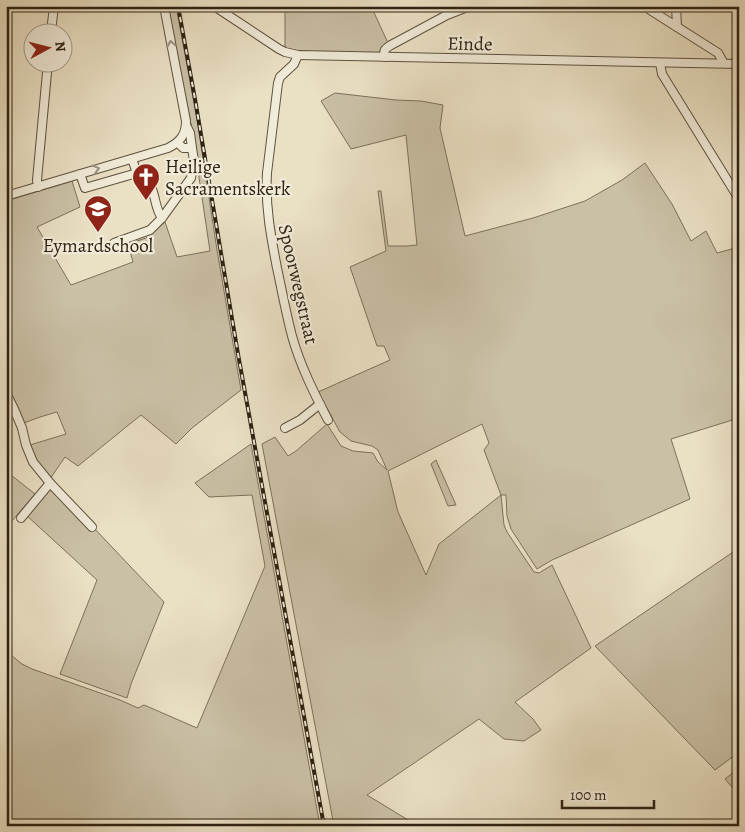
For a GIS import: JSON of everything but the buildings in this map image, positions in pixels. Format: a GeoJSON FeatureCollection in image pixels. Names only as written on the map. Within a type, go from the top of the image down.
{"type":"FeatureCollection","features":[{"type":"Feature","properties":{"kind":"street"},"geometry":{"type":"LineString","coordinates":[[52,22],[54,6]]}},
{"type":"Feature","properties":{"kind":"street"},"geometry":{"type":"LineString","coordinates":[[6,196],[168,148],[178,143],[185,132],[186,125],[164,6]]}},
{"type":"Feature","properties":{"kind":"street","name":"Einde"},"geometry":{"type":"LineString","coordinates":[[214,6],[285,52],[298,55],[739,64]]}},
{"type":"Feature","properties":{"kind":"street"},"geometry":{"type":"LineString","coordinates":[[385,57],[385,49],[391,45],[447,14],[470,6]]}},
{"type":"Feature","properties":{"kind":"street"},"geometry":{"type":"LineString","coordinates":[[644,6],[718,53],[723,63]]}},
{"type":"Feature","properties":{"kind":"street"},"geometry":{"type":"LineString","coordinates":[[676,6],[677,27]]}},
{"type":"Feature","properties":{"kind":"street","name":"Spoorwegstraat"},"geometry":{"type":"LineString","coordinates":[[298,55],[294,64],[280,77],[278,82],[267,174],[268,217],[292,336],[310,384],[328,420]]}},
{"type":"Feature","properties":{"kind":"street"},"geometry":{"type":"LineString","coordinates":[[660,62],[662,74],[739,198]]}},
{"type":"Feature","properties":{"kind":"street"},"geometry":{"type":"LineString","coordinates":[[38,187],[37,180],[47,72]]}},
{"type":"Feature","properties":{"kind":"street"},"geometry":{"type":"LineString","coordinates":[[114,243],[150,230],[162,218],[191,178],[194,161],[190,132],[186,125]]}},
{"type":"Feature","properties":{"kind":"street"},"geometry":{"type":"LineString","coordinates":[[178,143],[183,148],[192,148]]}},
{"type":"Feature","properties":{"kind":"street"},"geometry":{"type":"LineString","coordinates":[[132,159],[138,175],[151,186],[158,214],[162,218]]}},
{"type":"Feature","properties":{"kind":"street"},"geometry":{"type":"LineString","coordinates":[[80,174],[85,188],[137,172]]}},
{"type":"Feature","properties":{"kind":"street"},"geometry":{"type":"LineString","coordinates":[[6,393],[19,419],[33,462],[50,483],[92,527]]}},
{"type":"Feature","properties":{"kind":"street"},"geometry":{"type":"LineString","coordinates":[[285,428],[300,420],[320,404]]}},
{"type":"Feature","properties":{"kind":"street"},"geometry":{"type":"LineString","coordinates":[[21,518],[50,483]]}},
{"type":"Feature","properties":{"kind":"shaded area"},"geometry":{"type":"Polygon","coordinates":[[[167,6],[176,6],[197,119],[241,390],[192,428],[176,444],[141,415],[78,466],[65,457],[50,479],[36,462],[30,445],[66,434],[57,412],[24,423],[6,385],[6,201],[72,181],[80,207],[37,227],[71,285],[133,262],[128,244],[146,238],[165,222],[177,257],[210,251],[191,124],[167,6]]]}},
{"type":"Feature","properties":{"kind":"shaded area"},"geometry":{"type":"Polygon","coordinates":[[[300,6],[347,6],[349,10],[361,6],[371,6],[388,43],[377,54],[300,52],[285,48],[285,11],[300,10],[300,6]]]}},
{"type":"Feature","properties":{"kind":"shaded area"},"geometry":{"type":"Polygon","coordinates":[[[335,93],[421,101],[443,105],[440,128],[465,236],[533,218],[585,201],[622,180],[645,163],[672,204],[691,241],[706,231],[717,253],[739,247],[739,418],[671,439],[690,499],[552,560],[537,569],[511,529],[507,516],[506,495],[501,495],[504,525],[507,532],[534,572],[539,573],[552,565],[591,648],[515,702],[533,719],[541,730],[524,741],[504,739],[479,719],[367,795],[418,826],[334,826],[262,444],[275,437],[288,456],[327,424],[341,446],[353,451],[373,453],[378,462],[387,470],[378,450],[372,446],[351,441],[340,432],[318,392],[390,360],[384,346],[377,346],[350,267],[386,251],[378,191],[381,191],[388,246],[417,245],[406,135],[351,149],[321,101],[335,93]],[[482,424],[388,471],[398,512],[426,575],[439,544],[501,495],[484,450],[489,443],[482,424]]]}},
{"type":"Feature","properties":{"kind":"shaded area"},"geometry":{"type":"Polygon","coordinates":[[[251,444],[320,826],[6,826],[6,651],[22,664],[32,669],[138,708],[144,705],[197,728],[265,566],[252,495],[209,497],[195,483],[251,444]]]}},
{"type":"Feature","properties":{"kind":"shaded area"},"geometry":{"type":"Polygon","coordinates":[[[436,460],[456,505],[448,506],[431,464],[436,460]]]}},
{"type":"Feature","properties":{"kind":"shaded area"},"geometry":{"type":"Polygon","coordinates":[[[6,471],[35,494],[6,528],[6,471]]]}},
{"type":"Feature","properties":{"kind":"shaded area"},"geometry":{"type":"Polygon","coordinates":[[[53,487],[164,602],[127,698],[60,674],[97,580],[26,515],[53,487]]]}},
{"type":"Feature","properties":{"kind":"shaded area"},"geometry":{"type":"Polygon","coordinates":[[[739,548],[739,752],[715,770],[595,646],[739,548]]]}},
{"type":"Feature","properties":{"kind":"shaded area"},"geometry":{"type":"Polygon","coordinates":[[[739,768],[739,795],[725,779],[739,768]]]}},
{"type":"Feature","properties":{"kind":"railway"},"geometry":{"type":"LineString","coordinates":[[178,6],[238,354],[324,826]]}},
{"type":"Feature","properties":{"kind":"place","name":"Heilige Sacramentskerk"},"geometry":{"type":"Point","coordinates":[146,201]}},
{"type":"Feature","properties":{"kind":"place","name":"Eymardschool"},"geometry":{"type":"Point","coordinates":[98,233]}}]}
